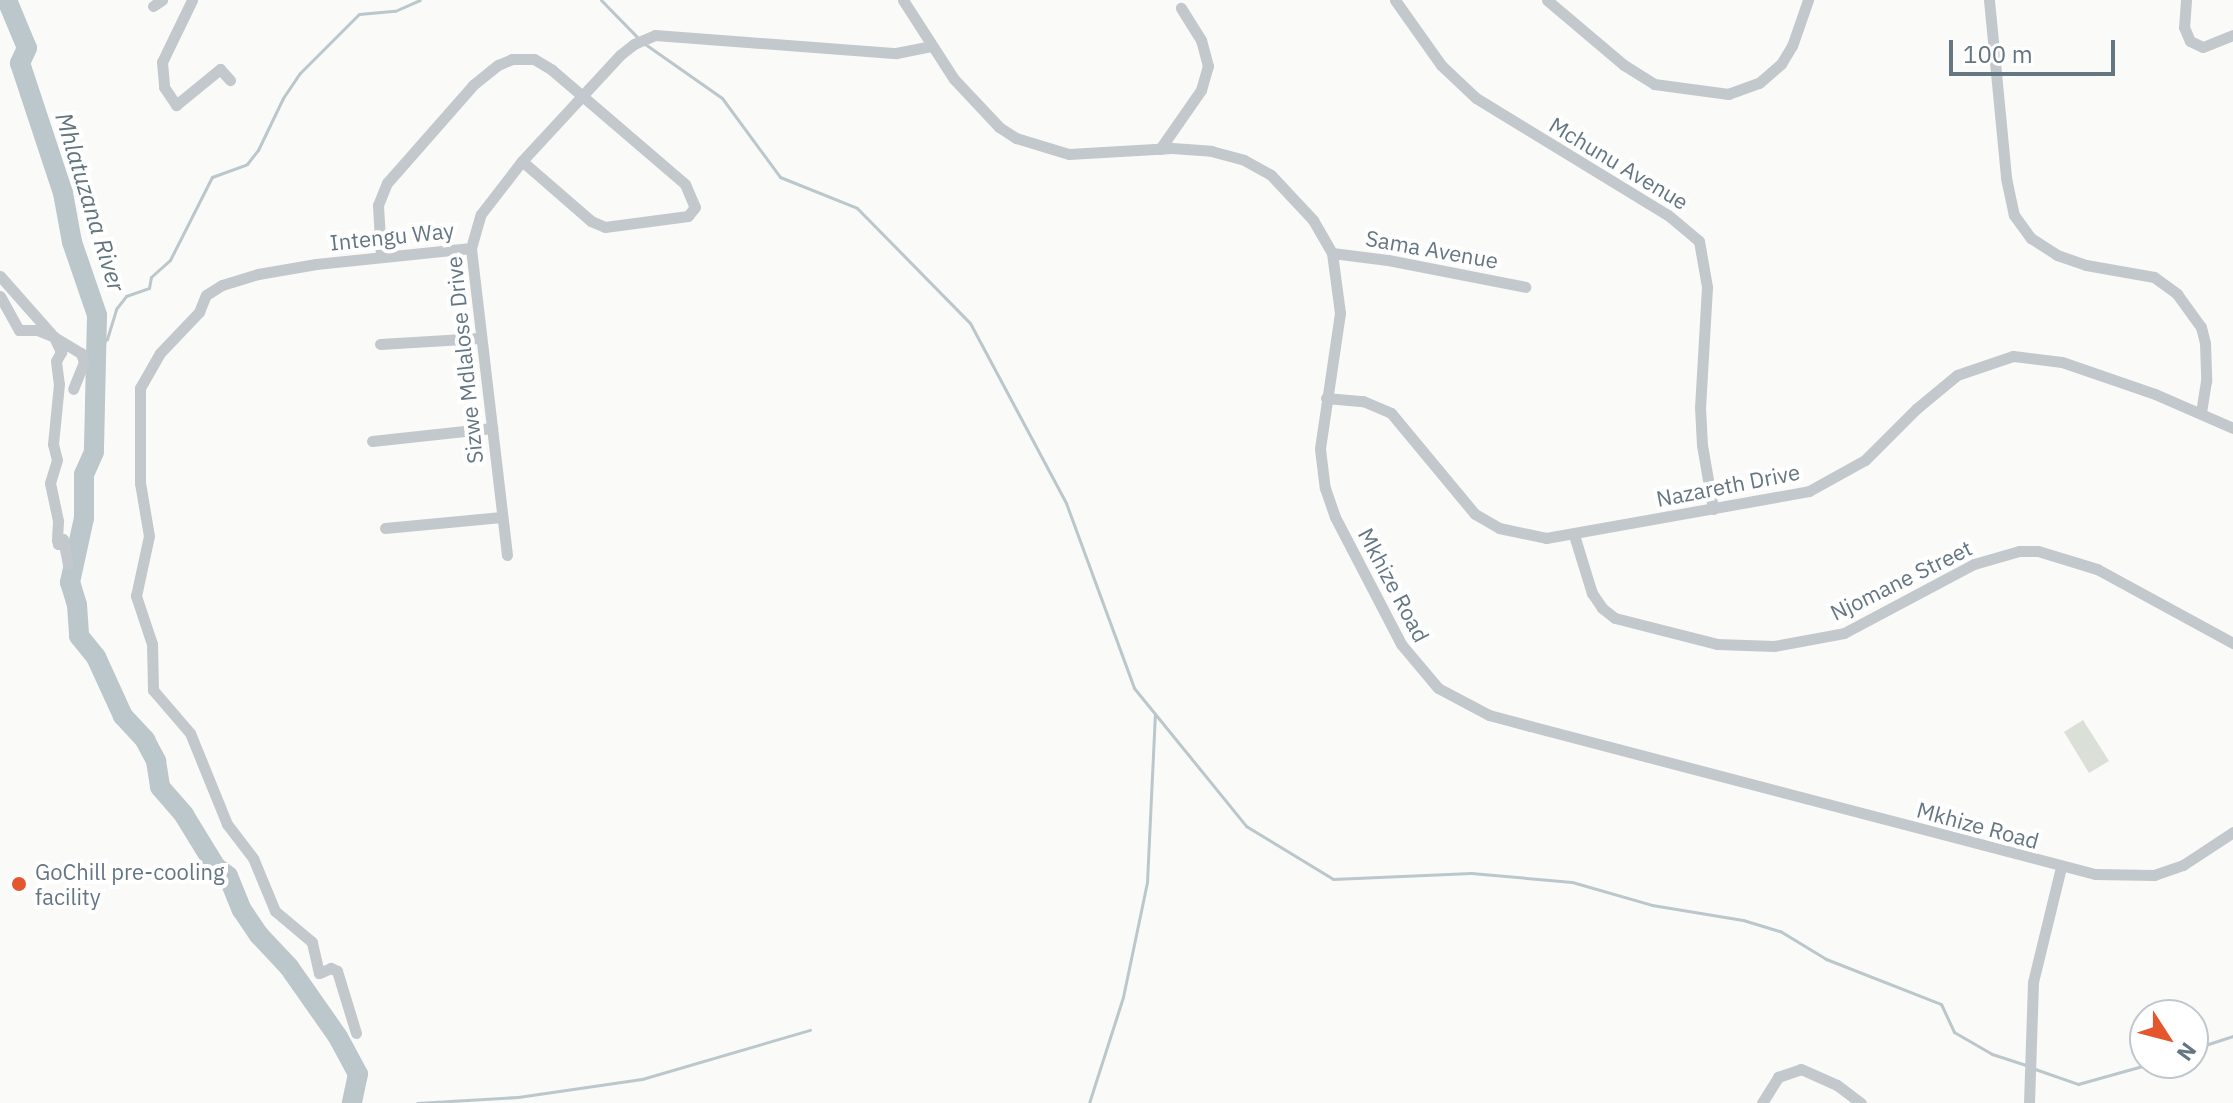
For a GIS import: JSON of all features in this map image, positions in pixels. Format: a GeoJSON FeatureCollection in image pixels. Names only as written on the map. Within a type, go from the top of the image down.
{"type":"FeatureCollection","features":[{"type":"Feature","properties":{"kind":"street"},"geometry":{"type":"LineString","coordinates":[[192,0],[162,62],[164,87],[176,105],[220,69],[230,80]]}},
{"type":"Feature","properties":{"kind":"street","name":"Mkhize Road"},"geometry":{"type":"LineString","coordinates":[[903,0],[972,101],[999,127],[1016,138],[1069,154],[1160,149],[1211,151],[1244,160],[1271,175],[1313,220],[1332,253],[1340,313],[1326,398],[1320,464],[1335,517],[1401,644],[1438,688],[1489,715],[1516,723],[2095,874],[2154,875],[2183,865],[2233,832]]}},
{"type":"Feature","properties":{"kind":"street","name":"Mchunu Avenue"},"geometry":{"type":"LineString","coordinates":[[1395,0],[1441,65],[1476,98],[1668,215],[1699,241],[1707,287],[1700,407],[1702,445],[1713,509]]}},
{"type":"Feature","properties":{"kind":"street"},"geometry":{"type":"LineString","coordinates":[[1547,0],[1624,65],[1654,84],[1728,94],[1759,83],[1781,64],[1792,46],[1808,0]]}},
{"type":"Feature","properties":{"kind":"street"},"geometry":{"type":"LineString","coordinates":[[1989,0],[2007,189],[2014,215],[2031,238],[2057,255],[2086,265],[2154,277],[2177,294],[2197,320],[2205,343],[2206,381],[2201,414]]}},
{"type":"Feature","properties":{"kind":"street"},"geometry":{"type":"LineString","coordinates":[[2186,0],[2184,27],[2190,41],[2203,47],[2233,35]]}},
{"type":"Feature","properties":{"kind":"street"},"geometry":{"type":"LineString","coordinates":[[1160,149],[1201,90],[1208,66],[1201,40],[1181,8]]}},
{"type":"Feature","properties":{"kind":"street","name":"Sizwe Mdlalose Drive"},"geometry":{"type":"LineString","coordinates":[[507,555],[471,248],[481,214],[522,161],[581,94],[634,44],[655,35],[896,53],[932,46]]}},
{"type":"Feature","properties":{"kind":"street"},"geometry":{"type":"LineString","coordinates":[[381,256],[377,219],[381,193],[486,73],[512,59],[534,59],[581,94],[685,184],[694,197],[694,212],[681,218],[605,227],[591,221],[522,161]]}},
{"type":"Feature","properties":{"kind":"street","name":"Intengu Way"},"geometry":{"type":"LineString","coordinates":[[356,1033],[337,971],[331,968],[319,973],[312,942],[275,911],[253,858],[227,824],[190,733],[153,690],[152,644],[136,596],[149,536],[140,483],[139,400],[143,381],[160,353],[194,319],[212,290],[258,274],[316,264],[471,248]]}},
{"type":"Feature","properties":{"kind":"street","name":"Sama Avenue"},"geometry":{"type":"LineString","coordinates":[[1332,253],[1388,260],[1525,287]]}},
{"type":"Feature","properties":{"kind":"street"},"geometry":{"type":"LineString","coordinates":[[0,276],[54,337],[61,352],[56,361],[59,384],[53,444],[57,460],[50,483],[58,521],[57,540],[58,544],[63,539],[68,564]]}},
{"type":"Feature","properties":{"kind":"street"},"geometry":{"type":"LineString","coordinates":[[0,296],[19,330],[37,330],[81,353],[84,362],[73,389]]}},
{"type":"Feature","properties":{"kind":"street"},"geometry":{"type":"LineString","coordinates":[[380,344],[480,338]]}},
{"type":"Feature","properties":{"kind":"street","name":"Nazareth Drive"},"geometry":{"type":"LineString","coordinates":[[1326,398],[1363,401],[1391,413],[1462,501],[1499,528],[1540,538],[1574,535],[1809,491],[1865,460],[1945,384],[1998,358],[2029,355],[2062,362],[2233,428]]}},
{"type":"Feature","properties":{"kind":"street"},"geometry":{"type":"LineString","coordinates":[[372,441],[492,428]]}},
{"type":"Feature","properties":{"kind":"street"},"geometry":{"type":"LineString","coordinates":[[385,528],[501,517]]}},
{"type":"Feature","properties":{"kind":"street","name":"Njomane Street"},"geometry":{"type":"LineString","coordinates":[[1574,535],[1592,593],[1602,608],[1615,618],[1717,644],[1774,646],[1844,633],[1893,610],[1974,564],[2019,551],[2038,551],[2097,569],[2233,643]]}},
{"type":"Feature","properties":{"kind":"street"},"geometry":{"type":"LineString","coordinates":[[2029,1098],[2033,982],[2061,867]]}},
{"type":"Feature","properties":{"kind":"street"},"geometry":{"type":"LineString","coordinates":[[1762,1103],[1778,1077],[1801,1069],[1837,1085],[1861,1103]]}},
{"type":"Feature","properties":{"kind":"shaded area"},"geometry":{"type":"Polygon","coordinates":[[[2083,720],[2109,761],[2089,773],[2064,732],[2083,720]]]}},
{"type":"Feature","properties":{"kind":"waterway","name":"Mhlatuzana River"},"geometry":{"type":"LineString","coordinates":[[7,0],[27,48],[20,63],[63,193],[72,242],[97,315],[94,452],[84,474],[84,518],[70,582],[77,605],[79,636],[96,657],[123,716],[145,740],[156,761],[160,787],[184,815],[216,867],[228,876],[242,910],[259,935],[289,967],[338,1037],[358,1074],[352,1103]]}},
{"type":"Feature","properties":{"kind":"waterway"},"geometry":{"type":"LineString","coordinates":[[97,350],[107,339],[116,309],[126,296],[149,288],[151,277],[170,260],[212,177],[247,164],[258,150],[283,98],[300,73],[359,14],[395,11],[420,0]]}},
{"type":"Feature","properties":{"kind":"waterway"},"geometry":{"type":"LineString","coordinates":[[601,0],[639,39]]}},
{"type":"Feature","properties":{"kind":"waterway"},"geometry":{"type":"LineString","coordinates":[[645,44],[722,98],[780,177],[857,208],[970,323],[1066,503],[1134,688],[1246,826],[1333,879],[1471,873],[1572,882],[1652,905],[1743,920],[1780,931],[1826,959],[1941,1004],[1954,1032],[1992,1054],[2028,1066]]}},
{"type":"Feature","properties":{"kind":"waterway"},"geometry":{"type":"LineString","coordinates":[[1089,1103],[1123,997],[1147,882],[1155,715]]}},
{"type":"Feature","properties":{"kind":"waterway"},"geometry":{"type":"LineString","coordinates":[[417,1103],[518,1097],[642,1079],[810,1030]]}},
{"type":"Feature","properties":{"kind":"waterway"},"geometry":{"type":"LineString","coordinates":[[2209,1044],[2233,1036]]}},
{"type":"Feature","properties":{"kind":"waterway"},"geometry":{"type":"LineString","coordinates":[[2035,1069],[2078,1084],[2129,1070]]}},
{"type":"Feature","properties":{"kind":"place","name":"GoChill pre-cooling facility"},"geometry":{"type":"Point","coordinates":[19,884]}}]}
